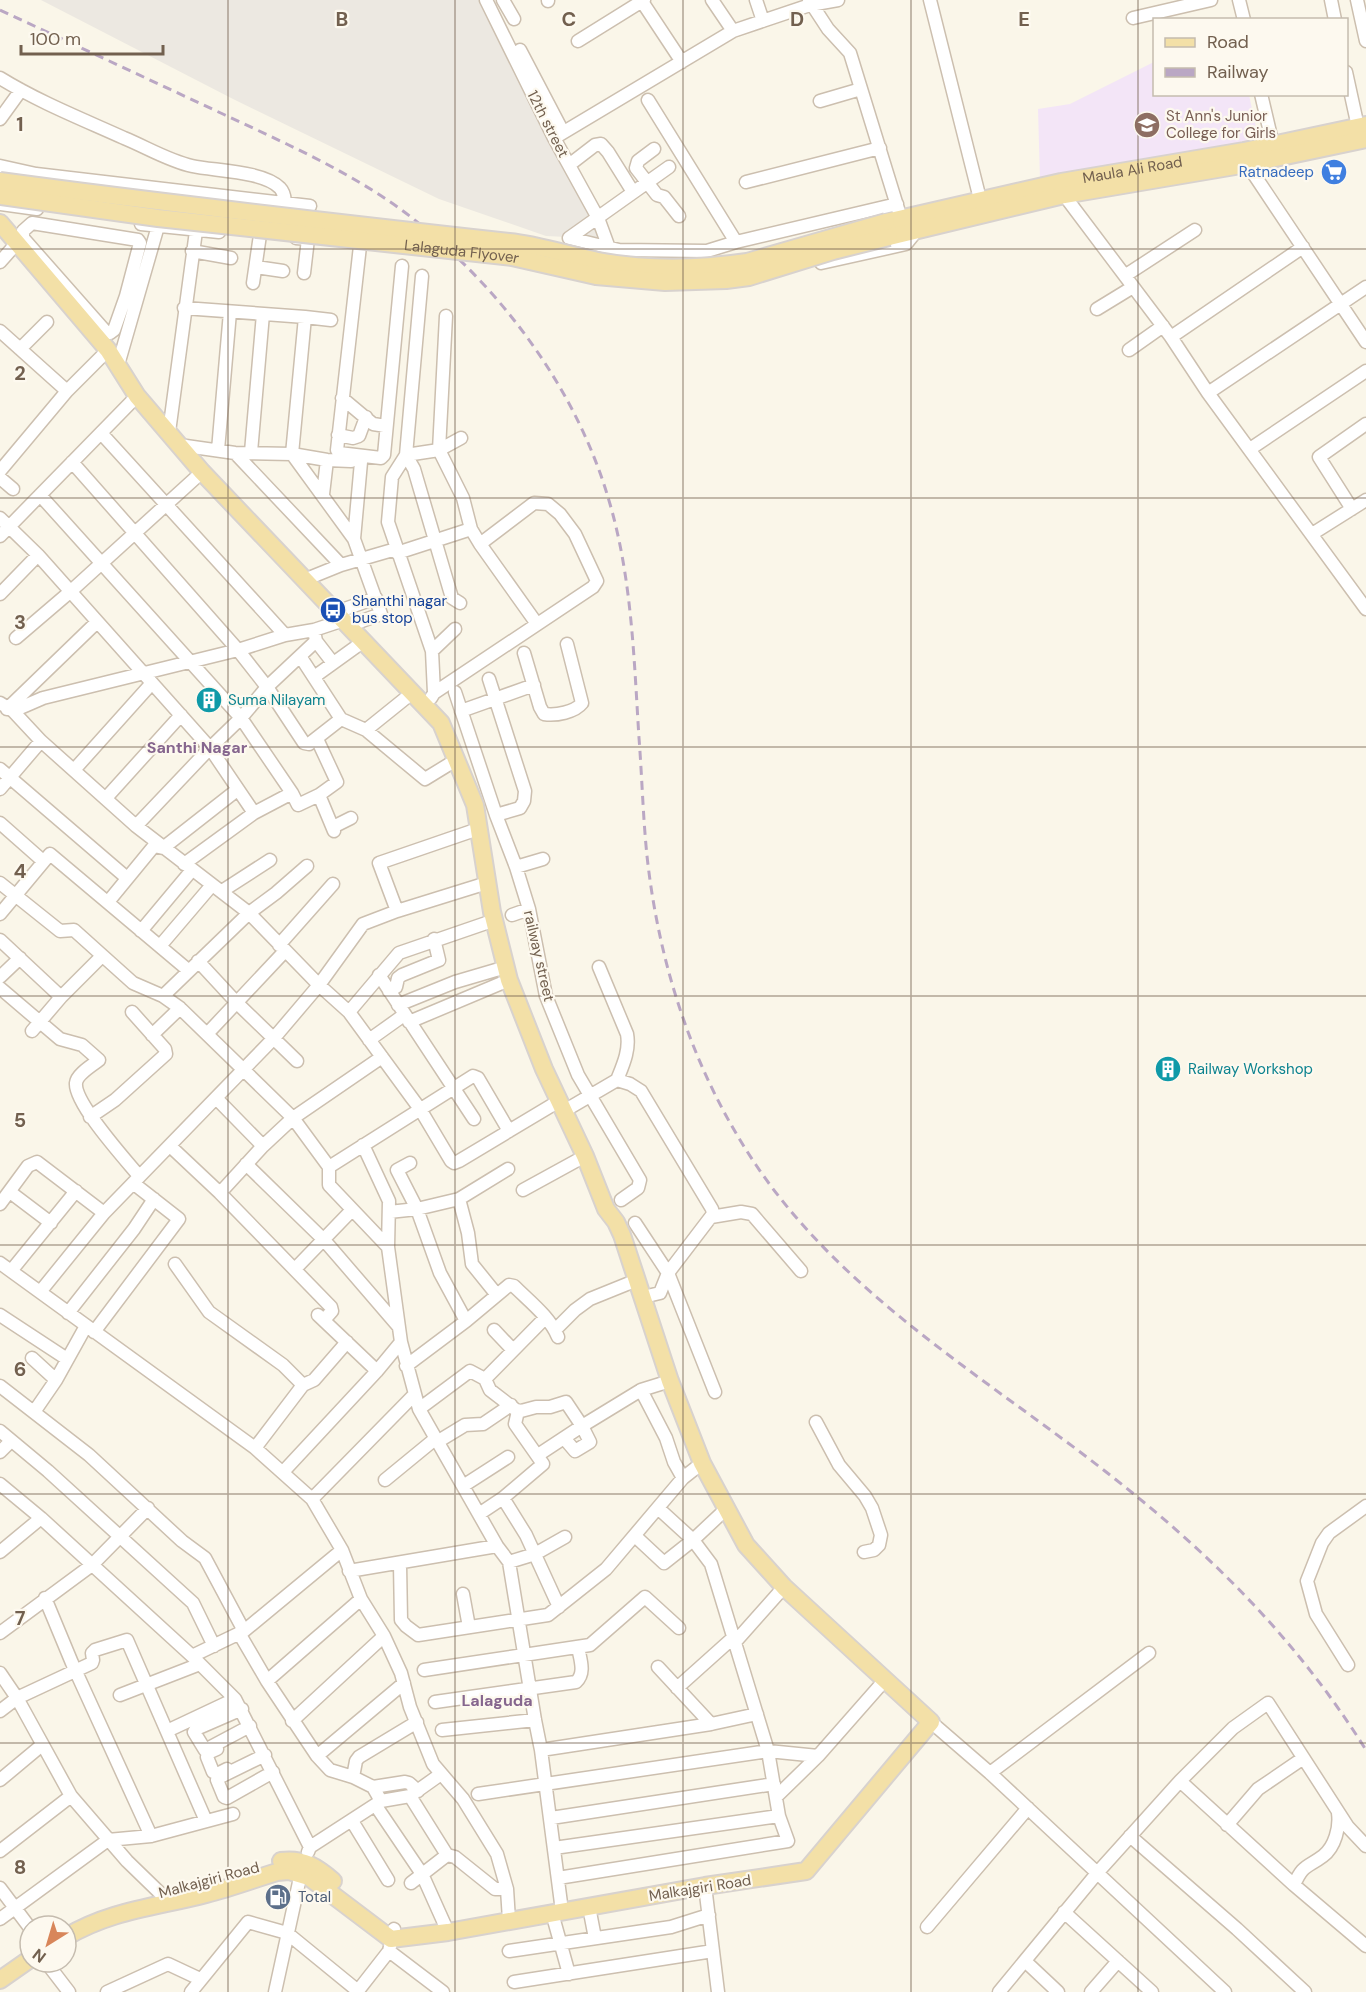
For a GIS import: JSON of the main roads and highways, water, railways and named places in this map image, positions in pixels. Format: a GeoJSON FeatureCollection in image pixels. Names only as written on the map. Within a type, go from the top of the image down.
{"type":"FeatureCollection","features":[{"type":"Feature","properties":{"kind":"main road","name":"Maula Ali Road"},"geometry":{"type":"LineString","coordinates":[[918,229],[1273,145],[1363,130]]}},
{"type":"Feature","properties":{"kind":"main road","name":"Maula Ali Road"},"geometry":{"type":"LineString","coordinates":[[893,221],[1061,182],[1247,165],[1363,130]]}},
{"type":"Feature","properties":{"kind":"main road","name":"Lalaguda Flyover"},"geometry":{"type":"LineString","coordinates":[[0,181],[159,203],[514,243],[599,261],[666,267],[725,266],[747,262],[893,221],[918,229]]}},
{"type":"Feature","properties":{"kind":"main road","name":"Lalaguda Flyover"},"geometry":{"type":"LineString","coordinates":[[0,196],[158,218],[512,257],[596,276],[665,282],[749,277],[814,256],[893,221]]}},
{"type":"Feature","properties":{"kind":"main road","name":"Malkajgiri Road"},"geometry":{"type":"LineString","coordinates":[[0,224],[108,350],[137,396],[202,472],[412,693],[429,700],[475,805],[487,884],[507,974],[543,1068],[585,1156],[606,1209],[622,1235],[670,1381],[702,1463],[746,1545],[784,1587],[931,1722],[806,1871],[705,1886],[448,1932],[394,1939],[320,1884],[305,1861]]}},
{"type":"Feature","properties":{"kind":"main road","name":"Malkajgiri Road"},"geometry":{"type":"LineString","coordinates":[[78,1919],[102,1909],[214,1881],[267,1864],[305,1861]]}},
{"type":"Feature","properties":{"kind":"main road","name":"Malkajgiri Road"},"geometry":{"type":"LineString","coordinates":[[78,1930],[112,1915],[207,1894],[277,1872],[289,1871],[305,1861]]}},
{"type":"Feature","properties":{"kind":"main road"},"geometry":{"type":"LineString","coordinates":[[0,1969],[18,1958]]}},
{"type":"Feature","properties":{"kind":"main road"},"geometry":{"type":"LineString","coordinates":[[0,1980],[18,1967]]}},
{"type":"Feature","properties":{"kind":"railway"},"geometry":{"type":"LineString","coordinates":[[0,10],[297,149],[367,187],[411,217],[445,246],[506,310],[557,383],[578,422],[596,462],[610,504],[628,591],[647,856],[660,938],[670,978],[697,1056],[734,1130],[756,1165],[792,1212],[832,1256],[875,1296],[968,1370],[1110,1475],[1218,1568],[1282,1636],[1311,1672],[1366,1750]]}},
{"type":"Feature","properties":{"kind":"place","name":"St Ann's Junior College for Girls"},"geometry":{"type":"Point","coordinates":[1147,125]}},
{"type":"Feature","properties":{"kind":"place","name":"Ratnadeep"},"geometry":{"type":"Point","coordinates":[1334,172]}},
{"type":"Feature","properties":{"kind":"place","name":"Shanthi nagar bus stop"},"geometry":{"type":"Point","coordinates":[333,610]}},
{"type":"Feature","properties":{"kind":"place","name":"Suma Nilayam"},"geometry":{"type":"Point","coordinates":[209,700]}},
{"type":"Feature","properties":{"kind":"place","name":"Railway Workshop"},"geometry":{"type":"Point","coordinates":[1168,1069]}},
{"type":"Feature","properties":{"kind":"place","name":"Total"},"geometry":{"type":"Point","coordinates":[278,1897]}},
{"type":"Feature","properties":{"kind":"district","name":"Santhi Nagar"},"geometry":{"type":"Point","coordinates":[197,747]}},
{"type":"Feature","properties":{"kind":"district","name":"Lalaguda"},"geometry":{"type":"Point","coordinates":[497,1700]}}]}
